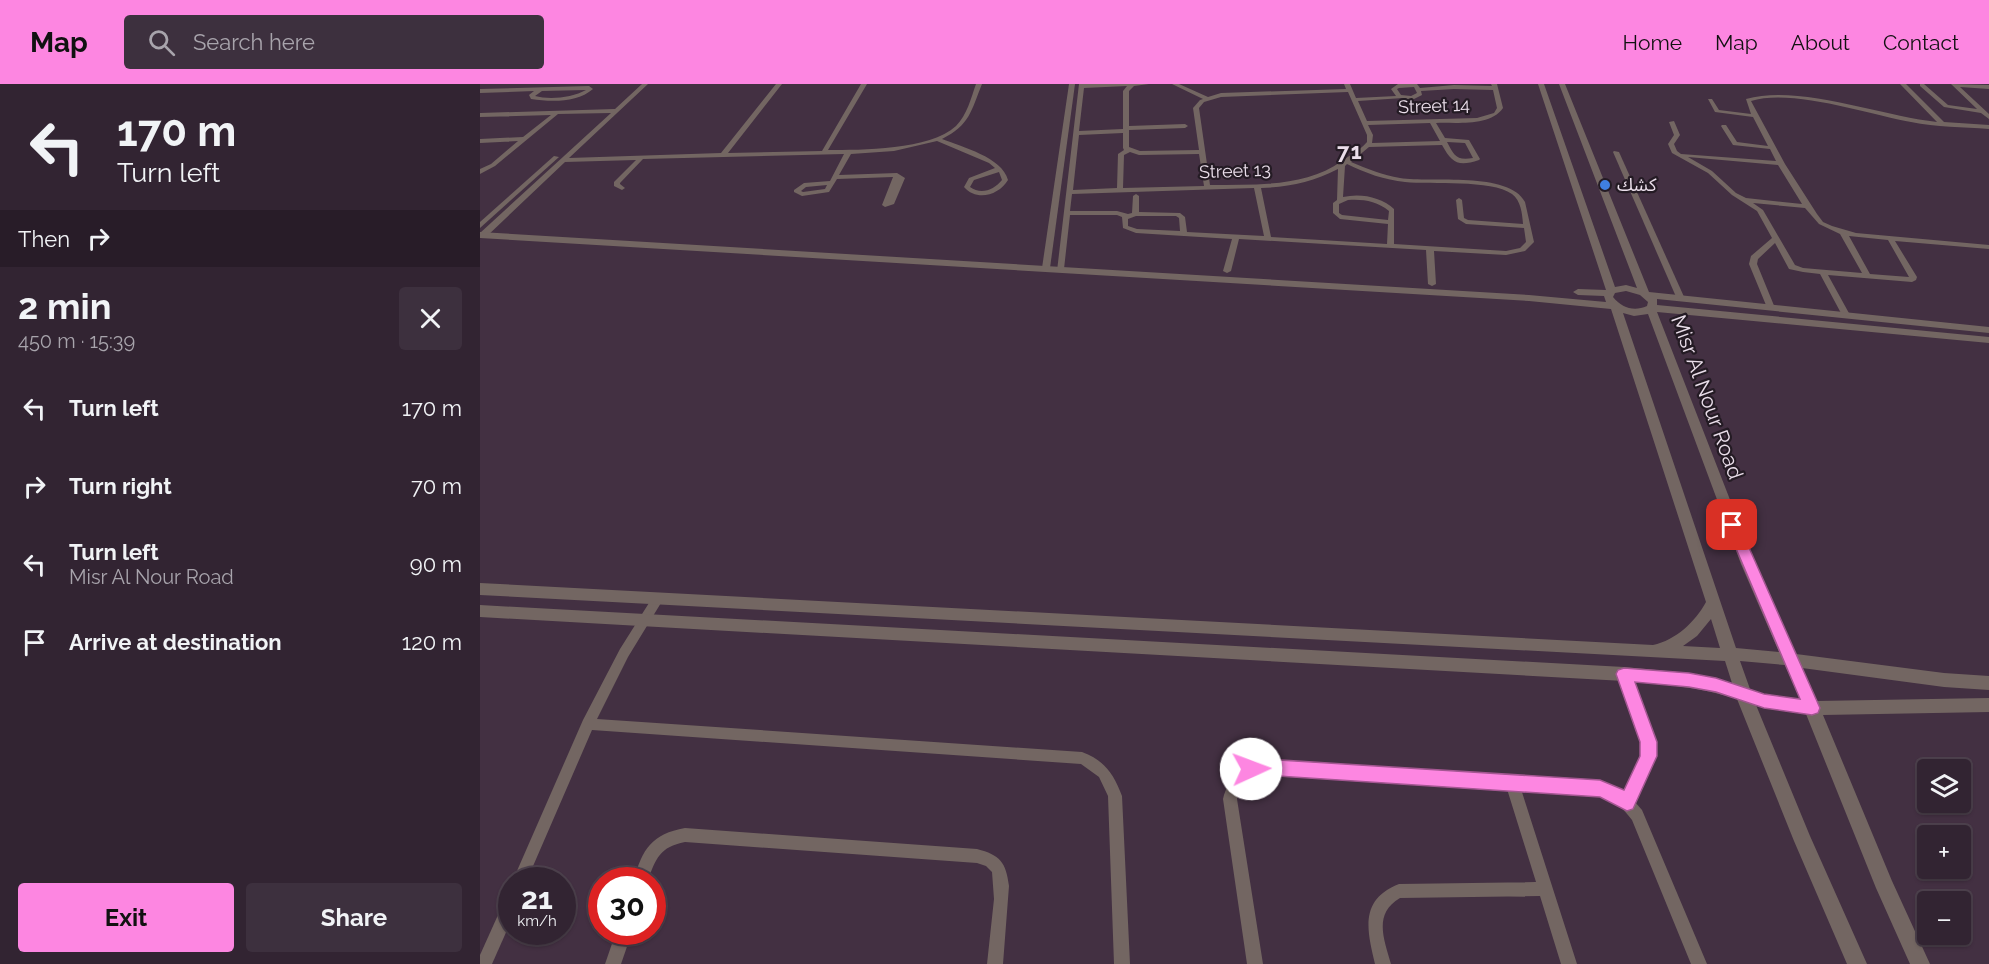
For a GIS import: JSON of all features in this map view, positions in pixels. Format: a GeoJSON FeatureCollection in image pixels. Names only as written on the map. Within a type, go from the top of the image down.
{"type":"FeatureCollection","features":[{"type":"Feature","properties":{"kind":"street"},"geometry":{"type":"LineString","coordinates":[[483,230],[636,84]]}},
{"type":"Feature","properties":{"kind":"street"},"geometry":{"type":"LineString","coordinates":[[483,230],[645,84]]}},
{"type":"Feature","properties":{"kind":"street"},"geometry":{"type":"LineString","coordinates":[[723,155],[778,84]]}},
{"type":"Feature","properties":{"kind":"street"},"geometry":{"type":"LineString","coordinates":[[825,151],[864,84]]}},
{"type":"Feature","properties":{"kind":"street"},"geometry":{"type":"LineString","coordinates":[[563,160],[849,151],[905,147],[938,139],[962,123],[979,84]]}},
{"type":"Feature","properties":{"kind":"street"},"geometry":{"type":"LineString","coordinates":[[1046,264],[1072,84]]}},
{"type":"Feature","properties":{"kind":"street"},"geometry":{"type":"LineString","coordinates":[[1060,265],[1082,86],[1146,84]]}},
{"type":"Feature","properties":{"kind":"street"},"geometry":{"type":"LineString","coordinates":[[1175,84],[1208,99]]}},
{"type":"Feature","properties":{"kind":"street"},"geometry":{"type":"LineString","coordinates":[[1279,84],[1281,93]]}},
{"type":"Feature","properties":{"kind":"street","name":"Misr Al Nour Road"},"geometry":{"type":"LineString","coordinates":[[1541,84],[1556,102],[1613,299],[1743,693],[1803,841],[1857,964]]}},
{"type":"Feature","properties":{"kind":"street","name":"Misr Al Nour Road"},"geometry":{"type":"LineString","coordinates":[[1556,102],[1562,84]]}},
{"type":"Feature","properties":{"kind":"street"},"geometry":{"type":"LineString","coordinates":[[1903,84],[1941,123]]}},
{"type":"Feature","properties":{"kind":"street"},"geometry":{"type":"LineString","coordinates":[[1132,85],[1126,91],[1124,146],[1128,150],[1146,153],[1202,152]]}},
{"type":"Feature","properties":{"kind":"street"},"geometry":{"type":"LineString","coordinates":[[1922,85],[1946,106],[1982,111]]}},
{"type":"Feature","properties":{"kind":"street"},"geometry":{"type":"LineString","coordinates":[[1955,85],[1989,87]]}},
{"type":"Feature","properties":{"kind":"street"},"geometry":{"type":"LineString","coordinates":[[1955,85],[1989,117]]}},
{"type":"Feature","properties":{"kind":"street"},"geometry":{"type":"LineString","coordinates":[[1354,100],[1418,96],[1420,94],[1416,86]]}},
{"type":"Feature","properties":{"kind":"street"},"geometry":{"type":"LineString","coordinates":[[1402,97],[1397,94],[1395,87],[1494,86]]}},
{"type":"Feature","properties":{"kind":"street","name":"Street 14"},"geometry":{"type":"LineString","coordinates":[[1365,123],[1484,119],[1496,114],[1500,108],[1494,86]]}},
{"type":"Feature","properties":{"kind":"street"},"geometry":{"type":"LineString","coordinates":[[480,91],[586,87],[591,89],[586,93],[569,97],[532,98],[541,89]]}},
{"type":"Feature","properties":{"kind":"street"},"geometry":{"type":"LineString","coordinates":[[1207,187],[1196,108],[1208,99],[1228,94],[1281,93],[1348,87],[1370,137],[1368,145],[1443,141],[1461,139],[1469,142],[1477,159],[1461,161],[1452,157],[1443,141],[1432,121]]}},
{"type":"Feature","properties":{"kind":"street"},"geometry":{"type":"LineString","coordinates":[[480,98],[491,90]]}},
{"type":"Feature","properties":{"kind":"street"},"geometry":{"type":"LineString","coordinates":[[1989,127],[1900,118],[1836,100],[1787,92],[1749,98],[1748,103],[1807,206],[1821,223],[1843,232],[1989,247]]}},
{"type":"Feature","properties":{"kind":"street"},"geometry":{"type":"LineString","coordinates":[[1710,100],[1715,110],[1755,116]]}},
{"type":"Feature","properties":{"kind":"street","name":"Misr Al Nour Road"},"geometry":{"type":"LineString","coordinates":[[1556,102],[1571,108],[1648,301],[1717,486],[1789,660],[1812,708],[1885,888],[1920,964]]}},
{"type":"Feature","properties":{"kind":"street"},"geometry":{"type":"LineString","coordinates":[[480,115],[616,111]]}},
{"type":"Feature","properties":{"kind":"street"},"geometry":{"type":"LineString","coordinates":[[480,172],[556,113]]}},
{"type":"Feature","properties":{"kind":"street"},"geometry":{"type":"LineString","coordinates":[[1672,122],[1677,135],[1671,144],[1677,154],[1710,172],[1741,199],[1764,214],[1792,267],[1822,273],[1906,281],[1914,279],[1890,238]]}},
{"type":"Feature","properties":{"kind":"street"},"geometry":{"type":"LineString","coordinates":[[1076,133],[1199,126]]}},
{"type":"Feature","properties":{"kind":"street"},"geometry":{"type":"LineString","coordinates":[[1724,126],[1735,144],[1774,148]]}},
{"type":"Feature","properties":{"kind":"street"},"geometry":{"type":"LineString","coordinates":[[480,141],[524,139]]}},
{"type":"Feature","properties":{"kind":"street"},"geometry":{"type":"LineString","coordinates":[[938,139],[991,162],[1000,169],[1005,180],[998,189],[982,193],[969,189],[967,184],[971,179],[1000,169]]}},
{"type":"Feature","properties":{"kind":"street","name":"Street 13"},"geometry":{"type":"LineString","coordinates":[[1070,192],[1120,190],[1136,192],[1303,182],[1343,162],[1368,145]]}},
{"type":"Feature","properties":{"kind":"street"},"geometry":{"type":"LineString","coordinates":[[1120,190],[1121,154],[1128,150]]}},
{"type":"Feature","properties":{"kind":"street"},"geometry":{"type":"LineString","coordinates":[[849,151],[833,180],[897,175]]}},
{"type":"Feature","properties":{"kind":"street"},"geometry":{"type":"LineString","coordinates":[[1616,152],[1681,299]]}},
{"type":"Feature","properties":{"kind":"street"},"geometry":{"type":"LineString","coordinates":[[1677,154],[1781,163]]}},
{"type":"Feature","properties":{"kind":"street"},"geometry":{"type":"LineString","coordinates":[[622,188],[616,183],[640,158]]}},
{"type":"Feature","properties":{"kind":"street"},"geometry":{"type":"LineString","coordinates":[[1136,192],[1131,215],[1123,225],[1127,229],[1513,252],[1528,246],[1530,242],[1520,197],[1506,188],[1492,185],[1400,179],[1343,162],[1340,200],[1336,203],[1336,213],[1340,217],[1391,222]]}},
{"type":"Feature","properties":{"kind":"street"},"geometry":{"type":"LineString","coordinates":[[1257,186],[1268,239]]}},
{"type":"Feature","properties":{"kind":"street"},"geometry":{"type":"LineString","coordinates":[[1741,199],[1807,206]]}},
{"type":"Feature","properties":{"kind":"street"},"geometry":{"type":"LineString","coordinates":[[1340,200],[1383,203],[1392,210],[1390,246]]}},
{"type":"Feature","properties":{"kind":"street"},"geometry":{"type":"LineString","coordinates":[[1459,200],[1461,219],[1466,222],[1526,226]]}},
{"type":"Feature","properties":{"kind":"street"},"geometry":{"type":"LineString","coordinates":[[1067,213],[1178,214],[1182,217],[1184,234]]}},
{"type":"Feature","properties":{"kind":"street"},"geometry":{"type":"LineString","coordinates":[[483,230],[1586,297]]}},
{"type":"Feature","properties":{"kind":"street"},"geometry":{"type":"LineString","coordinates":[[1843,232],[1868,277]]}},
{"type":"Feature","properties":{"kind":"street"},"geometry":{"type":"LineString","coordinates":[[1227,271],[1236,237]]}},
{"type":"Feature","properties":{"kind":"street"},"geometry":{"type":"LineString","coordinates":[[1771,308],[1753,264],[1754,258],[1776,238]]}},
{"type":"Feature","properties":{"kind":"street"},"geometry":{"type":"LineString","coordinates":[[1430,248],[1432,284]]}},
{"type":"Feature","properties":{"kind":"street"},"geometry":{"type":"LineString","coordinates":[[1060,265],[1227,271],[1432,284],[1613,299],[1639,312],[1648,301],[1668,298],[1989,330]]}},
{"type":"Feature","properties":{"kind":"street"},"geometry":{"type":"LineString","coordinates":[[1822,273],[1846,315]]}},
{"type":"Feature","properties":{"kind":"street"},"geometry":{"type":"LineString","coordinates":[[1613,299],[1626,288],[1648,301],[1672,309],[1989,340]]}},
{"type":"Feature","properties":{"kind":"street"},"geometry":{"type":"LineString","coordinates":[[1668,298],[1672,309]]}},
{"type":"Feature","properties":{"kind":"street"},"geometry":{"type":"LineString","coordinates":[[480,589],[1764,656],[1944,680],[1989,683]]}},
{"type":"Feature","properties":{"kind":"street"},"geometry":{"type":"LineString","coordinates":[[526,867],[588,724],[658,598]]}},
{"type":"Feature","properties":{"kind":"street"},"geometry":{"type":"LineString","coordinates":[[687,623],[700,601]]}},
{"type":"Feature","properties":{"kind":"street"},"geometry":{"type":"LineString","coordinates":[[1653,651],[1677,643],[1691,633],[1708,614],[1713,602]]}},
{"type":"Feature","properties":{"kind":"street"},"geometry":{"type":"LineString","coordinates":[[480,611],[1624,674],[1689,680],[1743,693],[1764,701],[1812,708],[1989,705]]}},
{"type":"Feature","properties":{"kind":"street"},"geometry":{"type":"LineString","coordinates":[[1624,674],[1648,742],[1648,756],[1627,802]]}},
{"type":"Feature","properties":{"kind":"street"},"geometry":{"type":"LineString","coordinates":[[588,724],[1082,758],[1098,765],[1110,779],[1115,796],[1122,964]]}},
{"type":"Feature","properties":{"kind":"street"},"geometry":{"type":"LineString","coordinates":[[1255,964],[1230,799],[1233,786],[1240,776],[1251,769],[1264,767],[1600,788],[1614,793],[1627,802],[1644,828],[1699,964]]}},
{"type":"Feature","properties":{"kind":"street"},"geometry":{"type":"LineString","coordinates":[[1512,783],[1569,964]]}},
{"type":"Feature","properties":{"kind":"street"},"geometry":{"type":"LineString","coordinates":[[645,867],[657,845],[671,837],[685,835],[978,856],[991,861],[999,869],[1001,886],[995,964]]}},
{"type":"Feature","properties":{"kind":"street"},"geometry":{"type":"LineString","coordinates":[[1383,964],[1374,925],[1376,913],[1381,903],[1399,891],[1545,889]]}},
{"type":"Feature","properties":{"kind":"street"},"geometry":{"type":"LineString","coordinates":[[484,964],[498,932]]}},
{"type":"Feature","properties":{"kind":"street"},"geometry":{"type":"LineString","coordinates":[[613,964],[620,945]]}},
{"type":"Feature","properties":{"kind":"place","name":"كشك"},"geometry":{"type":"Point","coordinates":[1605,185]}},
{"type":"Feature","properties":{"kind":"district","name":"71"},"geometry":{"type":"Point","coordinates":[1350,151]}},
{"type":"Feature","properties":{"kind":"route"},"geometry":{"type":"LineString","coordinates":[[1251,769],[1264,767],[1600,788],[1614,793],[1627,802],[1644,769],[1648,756],[1648,742],[1624,674],[1689,680],[1716,685],[1764,701],[1812,708],[1789,660],[1732,525]]}}]}
